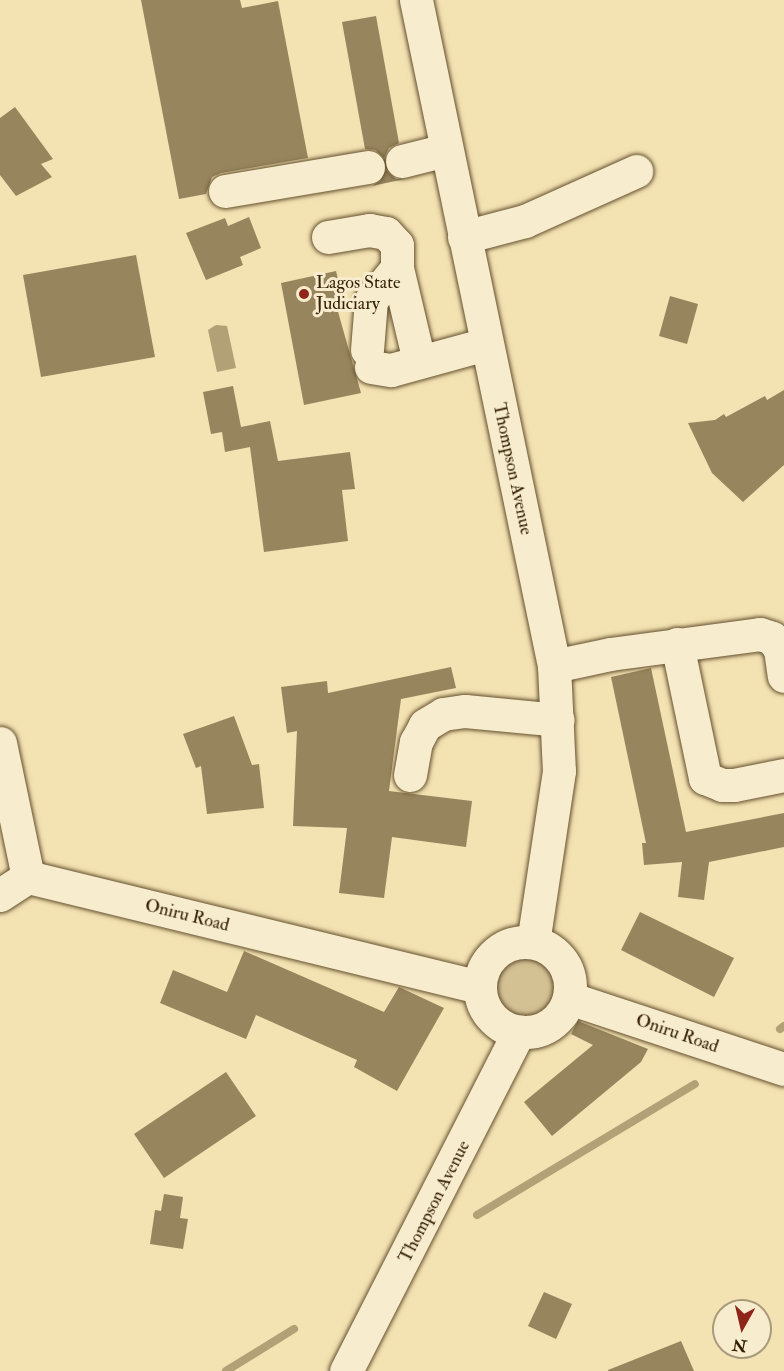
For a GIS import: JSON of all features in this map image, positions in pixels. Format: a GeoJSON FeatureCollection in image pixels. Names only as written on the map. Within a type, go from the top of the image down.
{"type":"FeatureCollection","features":[{"type":"Feature","properties":{"kind":"street","name":"Thompson Avenue"},"geometry":{"type":"LineString","coordinates":[[416,0],[554,666],[559,771],[533,942]]}},
{"type":"Feature","properties":{"kind":"street"},"geometry":{"type":"LineString","coordinates":[[402,160],[446,150]]}},
{"type":"Feature","properties":{"kind":"street"},"geometry":{"type":"LineString","coordinates":[[225,191],[368,167]]}},
{"type":"Feature","properties":{"kind":"street"},"geometry":{"type":"LineString","coordinates":[[464,237],[525,222],[636,171]]}},
{"type":"Feature","properties":{"kind":"street"},"geometry":{"type":"LineString","coordinates":[[328,237],[369,230],[386,233],[397,245],[397,268],[419,361]]}},
{"type":"Feature","properties":{"kind":"street"},"geometry":{"type":"LineString","coordinates":[[397,268],[371,300],[369,359],[391,369],[486,344]]}},
{"type":"Feature","properties":{"kind":"street"},"geometry":{"type":"LineString","coordinates":[[554,666],[677,644],[760,634],[772,638],[780,649],[784,676]]}},
{"type":"Feature","properties":{"kind":"street"},"geometry":{"type":"LineString","coordinates":[[677,644],[705,778],[722,785],[734,785],[784,775]]}},
{"type":"Feature","properties":{"kind":"street"},"geometry":{"type":"LineString","coordinates":[[410,775],[416,742],[425,725],[443,714],[465,711],[558,720]]}},
{"type":"Feature","properties":{"kind":"street"},"geometry":{"type":"LineString","coordinates":[[0,743],[8,824],[27,877],[0,895]]}},
{"type":"Feature","properties":{"kind":"street","name":"Oniru Road"},"geometry":{"type":"LineString","coordinates":[[27,877],[479,987]]}},
{"type":"Feature","properties":{"kind":"street"},"geometry":{"type":"LineString","coordinates":[[517,942],[533,942],[550,949],[563,962],[570,979],[569,998],[556,1020],[545,1028],[519,1032],[504,1027],[491,1017],[482,1003],[479,987],[490,957],[517,942]]}},
{"type":"Feature","properties":{"kind":"street","name":"Oniru Road"},"geometry":{"type":"LineString","coordinates":[[569,998],[784,1069]]}},
{"type":"Feature","properties":{"kind":"street","name":"Thompson Avenue"},"geometry":{"type":"LineString","coordinates":[[346,1371],[519,1032]]}},
{"type":"Feature","properties":{"kind":"shaded area"},"geometry":{"type":"Polygon","coordinates":[[[216,325],[227,326],[236,368],[217,372],[208,330],[216,325]]]}},
{"type":"Feature","properties":{"kind":"shaded area"},"geometry":{"type":"Polygon","coordinates":[[[525,955],[537,957],[548,964],[555,975],[557,987],[555,999],[548,1010],[537,1017],[525,1019],[513,1017],[502,1010],[495,999],[493,987],[495,975],[502,964],[513,957],[525,955]]]}},
{"type":"Feature","properties":{"kind":"building"},"geometry":{"type":"Polygon","coordinates":[[[141,0],[240,0],[242,8],[278,1],[308,158],[221,173],[212,177],[206,194],[179,199],[141,0]]]}},
{"type":"Feature","properties":{"kind":"building"},"geometry":{"type":"Polygon","coordinates":[[[376,16],[399,143],[389,148],[384,158],[375,150],[365,149],[342,22],[376,16]]]}},
{"type":"Feature","properties":{"kind":"building"},"geometry":{"type":"Polygon","coordinates":[[[15,107],[53,159],[41,164],[52,177],[16,196],[0,175],[0,118],[15,107]]]}},
{"type":"Feature","properties":{"kind":"building"},"geometry":{"type":"Polygon","coordinates":[[[386,170],[396,179],[405,179],[372,186],[380,181],[386,170]]]}},
{"type":"Feature","properties":{"kind":"building"},"geometry":{"type":"Polygon","coordinates":[[[249,217],[261,248],[240,257],[243,265],[206,280],[186,233],[225,218],[228,226],[249,217]]]}},
{"type":"Feature","properties":{"kind":"building"},"geometry":{"type":"Polygon","coordinates":[[[136,255],[155,357],[41,377],[23,275],[136,255]]]}},
{"type":"Feature","properties":{"kind":"building"},"geometry":{"type":"Polygon","coordinates":[[[336,271],[343,299],[335,301],[361,393],[304,405],[281,283],[336,271]]]}},
{"type":"Feature","properties":{"kind":"building"},"geometry":{"type":"Polygon","coordinates":[[[670,296],[698,304],[687,344],[659,336],[670,296]]]}},
{"type":"Feature","properties":{"kind":"building"},"geometry":{"type":"Polygon","coordinates":[[[233,386],[241,427],[270,421],[278,461],[350,452],[355,489],[342,490],[348,541],[264,552],[250,447],[225,452],[222,432],[211,434],[203,392],[233,386]]]}},
{"type":"Feature","properties":{"kind":"building"},"geometry":{"type":"Polygon","coordinates":[[[784,390],[784,465],[743,502],[712,473],[688,423],[715,420],[724,414],[726,417],[765,396],[767,400],[784,390]]]}},
{"type":"Feature","properties":{"kind":"building"},"geometry":{"type":"Polygon","coordinates":[[[451,667],[456,688],[401,699],[389,791],[472,801],[466,847],[392,837],[384,898],[339,893],[347,828],[293,826],[297,731],[287,733],[281,687],[327,681],[328,693],[451,667]]]}},
{"type":"Feature","properties":{"kind":"building"},"geometry":{"type":"Polygon","coordinates":[[[651,668],[686,832],[784,813],[784,847],[709,862],[704,900],[678,897],[682,862],[644,865],[642,843],[646,843],[611,677],[651,668]]]}},
{"type":"Feature","properties":{"kind":"building"},"geometry":{"type":"Polygon","coordinates":[[[234,716],[252,765],[259,764],[264,808],[207,814],[201,766],[196,768],[183,734],[234,716]]]}},
{"type":"Feature","properties":{"kind":"building"},"geometry":{"type":"Polygon","coordinates":[[[640,912],[734,958],[714,997],[621,950],[640,912]]]}},
{"type":"Feature","properties":{"kind":"building"},"geometry":{"type":"Polygon","coordinates":[[[244,951],[384,1012],[399,987],[444,1008],[397,1091],[354,1067],[357,1060],[256,1015],[246,1039],[160,1003],[173,970],[227,992],[244,951]]]}},
{"type":"Feature","properties":{"kind":"building"},"geometry":{"type":"Polygon","coordinates":[[[578,1021],[648,1049],[641,1062],[552,1136],[524,1102],[593,1045],[571,1034],[578,1021]]]}},
{"type":"Feature","properties":{"kind":"building"},"geometry":{"type":"Polygon","coordinates":[[[226,1072],[256,1116],[164,1178],[134,1134],[226,1072]]]}},
{"type":"Feature","properties":{"kind":"building"},"geometry":{"type":"Polygon","coordinates":[[[164,1194],[183,1197],[180,1218],[188,1219],[183,1249],[150,1244],[155,1210],[161,1211],[164,1194]]]}},
{"type":"Feature","properties":{"kind":"building"},"geometry":{"type":"Polygon","coordinates":[[[544,1292],[572,1304],[556,1339],[528,1326],[544,1292]]]}},
{"type":"Feature","properties":{"kind":"building"},"geometry":{"type":"Polygon","coordinates":[[[681,1341],[694,1371],[608,1371],[608,1370],[681,1341]]]}},
{"type":"Feature","properties":{"kind":"waterway"},"geometry":{"type":"LineString","coordinates":[[780,1029],[784,1026]]}},
{"type":"Feature","properties":{"kind":"waterway"},"geometry":{"type":"LineString","coordinates":[[477,1215],[695,1084]]}},
{"type":"Feature","properties":{"kind":"waterway"},"geometry":{"type":"LineString","coordinates":[[226,1371],[294,1329]]}},
{"type":"Feature","properties":{"kind":"place","name":"Lagos State Judiciary"},"geometry":{"type":"Point","coordinates":[304,294]}}]}
